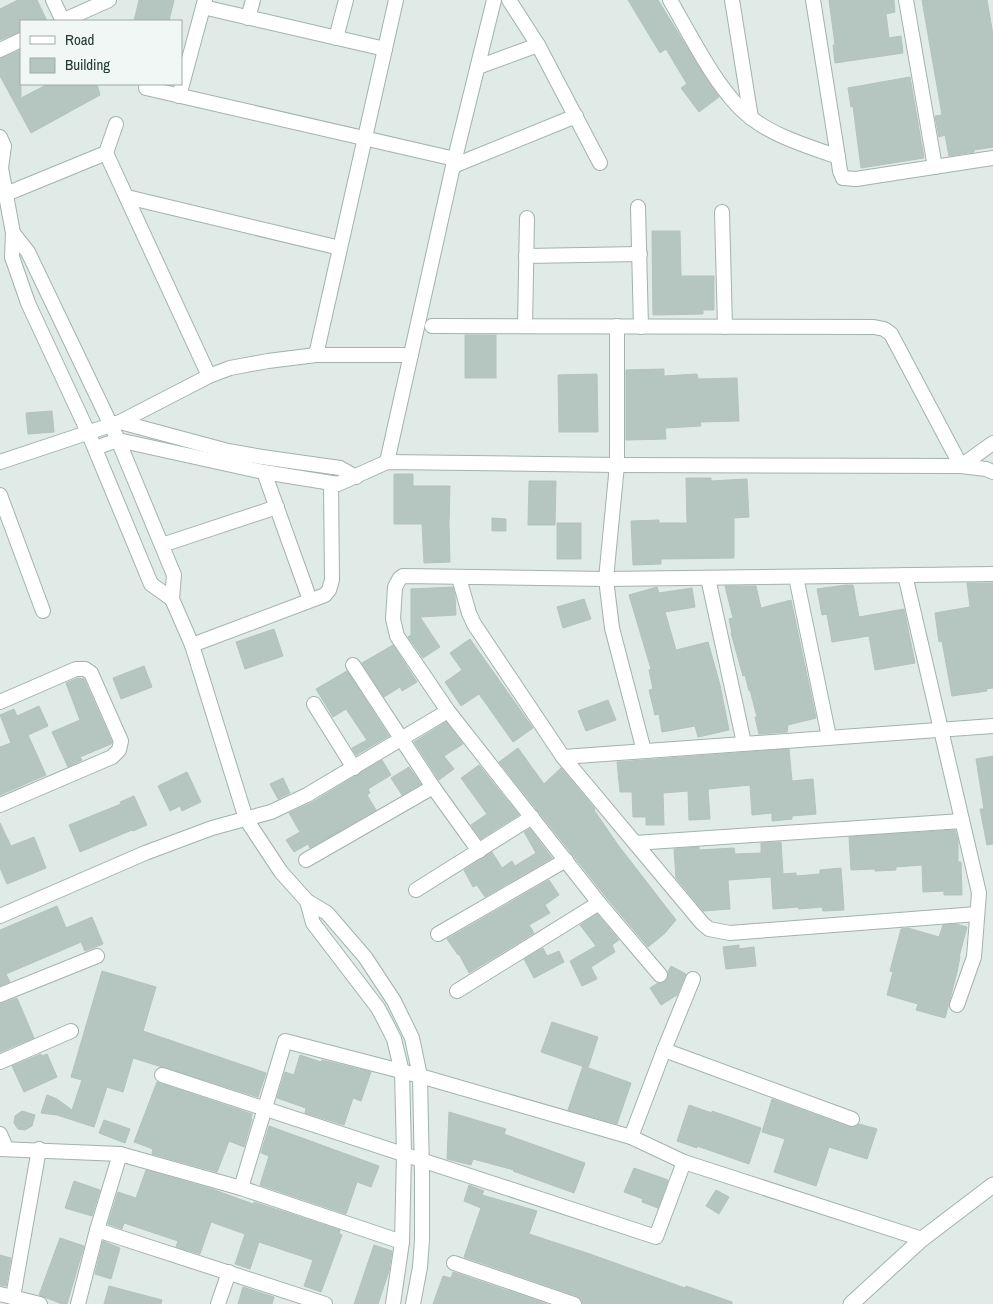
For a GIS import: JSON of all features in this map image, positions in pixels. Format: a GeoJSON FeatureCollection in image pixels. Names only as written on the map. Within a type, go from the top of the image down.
{"type":"FeatureCollection","features":[{"type":"Feature","properties":{"kind":"street"},"geometry":{"type":"LineString","coordinates":[[53,0],[63,20]]}},
{"type":"Feature","properties":{"kind":"street"},"geometry":{"type":"LineString","coordinates":[[69,20],[82,18],[108,0]]}},
{"type":"Feature","properties":{"kind":"street"},"geometry":{"type":"LineString","coordinates":[[248,18],[253,0]]}},
{"type":"Feature","properties":{"kind":"street"},"geometry":{"type":"LineString","coordinates":[[336,38],[346,0]]}},
{"type":"Feature","properties":{"kind":"street"},"geometry":{"type":"LineString","coordinates":[[316,355],[396,0]]}},
{"type":"Feature","properties":{"kind":"street"},"geometry":{"type":"LineString","coordinates":[[387,462],[454,162],[494,0]]}},
{"type":"Feature","properties":{"kind":"street"},"geometry":{"type":"LineString","coordinates":[[509,0],[538,45],[600,162]]}},
{"type":"Feature","properties":{"kind":"street"},"geometry":{"type":"LineString","coordinates":[[670,0],[722,88],[751,118],[787,138],[838,157]]}},
{"type":"Feature","properties":{"kind":"street"},"geometry":{"type":"LineString","coordinates":[[732,0],[751,118]]}},
{"type":"Feature","properties":{"kind":"street"},"geometry":{"type":"LineString","coordinates":[[813,0],[840,171],[843,178],[848,179],[993,158]]}},
{"type":"Feature","properties":{"kind":"street"},"geometry":{"type":"LineString","coordinates":[[906,0],[935,167]]}},
{"type":"Feature","properties":{"kind":"street"},"geometry":{"type":"LineString","coordinates":[[179,96],[204,4],[248,18],[385,49]]}},
{"type":"Feature","properties":{"kind":"street"},"geometry":{"type":"LineString","coordinates":[[0,50],[20,40]]}},
{"type":"Feature","properties":{"kind":"street"},"geometry":{"type":"LineString","coordinates":[[478,67],[538,45]]}},
{"type":"Feature","properties":{"kind":"street"},"geometry":{"type":"LineString","coordinates":[[146,88],[366,138],[454,162],[576,116]]}},
{"type":"Feature","properties":{"kind":"street"},"geometry":{"type":"LineString","coordinates":[[116,124],[106,153],[209,376]]}},
{"type":"Feature","properties":{"kind":"street"},"geometry":{"type":"LineString","coordinates":[[0,137],[4,146],[1,167],[4,201],[13,233],[12,258],[28,303],[88,432],[151,584],[172,600]]}},
{"type":"Feature","properties":{"kind":"street"},"geometry":{"type":"LineString","coordinates":[[4,201],[106,153]]}},
{"type":"Feature","properties":{"kind":"street"},"geometry":{"type":"LineString","coordinates":[[127,198],[340,248]]}},
{"type":"Feature","properties":{"kind":"street"},"geometry":{"type":"LineString","coordinates":[[638,207],[641,326]]}},
{"type":"Feature","properties":{"kind":"street"},"geometry":{"type":"LineString","coordinates":[[722,212],[725,326]]}},
{"type":"Feature","properties":{"kind":"street"},"geometry":{"type":"LineString","coordinates":[[525,326],[527,218]]}},
{"type":"Feature","properties":{"kind":"street"},"geometry":{"type":"LineString","coordinates":[[13,233],[28,252],[115,423],[118,440],[174,575],[172,600],[192,645],[246,819],[272,860],[307,900],[327,913],[365,957],[404,1018],[412,1038],[420,1076],[422,1159],[422,1240],[420,1267],[413,1304]]}},
{"type":"Feature","properties":{"kind":"street"},"geometry":{"type":"LineString","coordinates":[[526,256],[640,254]]}},
{"type":"Feature","properties":{"kind":"street"},"geometry":{"type":"LineString","coordinates":[[432,326],[874,327],[891,334],[962,466]]}},
{"type":"Feature","properties":{"kind":"street"},"geometry":{"type":"LineString","coordinates":[[617,326],[617,465],[606,579],[612,628],[644,751]]}},
{"type":"Feature","properties":{"kind":"street"},"geometry":{"type":"LineString","coordinates":[[0,462],[115,423],[209,376],[246,364],[316,355],[411,355]]}},
{"type":"Feature","properties":{"kind":"street"},"geometry":{"type":"LineString","coordinates":[[115,423],[228,451],[340,468],[356,476]]}},
{"type":"Feature","properties":{"kind":"street"},"geometry":{"type":"LineString","coordinates":[[95,448],[118,440],[264,472],[338,484],[387,462],[962,466],[986,469],[993,472]]}},
{"type":"Feature","properties":{"kind":"street"},"geometry":{"type":"LineString","coordinates":[[962,466],[993,443]]}},
{"type":"Feature","properties":{"kind":"street"},"geometry":{"type":"LineString","coordinates":[[264,472],[310,600]]}},
{"type":"Feature","properties":{"kind":"street"},"geometry":{"type":"LineString","coordinates":[[192,645],[325,595],[329,590],[332,580],[331,483]]}},
{"type":"Feature","properties":{"kind":"street"},"geometry":{"type":"LineString","coordinates":[[0,495],[2,508],[43,611]]}},
{"type":"Feature","properties":{"kind":"street"},"geometry":{"type":"LineString","coordinates":[[162,545],[276,507]]}},
{"type":"Feature","properties":{"kind":"street"},"geometry":{"type":"LineString","coordinates":[[660,975],[599,903],[448,711],[397,636],[393,619],[397,582],[403,576],[606,579],[993,574]]}},
{"type":"Feature","properties":{"kind":"street"},"geometry":{"type":"LineString","coordinates":[[905,575],[979,893],[974,957],[957,1005]]}},
{"type":"Feature","properties":{"kind":"street"},"geometry":{"type":"LineString","coordinates":[[796,577],[829,738]]}},
{"type":"Feature","properties":{"kind":"street"},"geometry":{"type":"LineString","coordinates":[[459,578],[474,624],[563,757],[709,929],[730,933],[977,914]]}},
{"type":"Feature","properties":{"kind":"street"},"geometry":{"type":"LineString","coordinates":[[708,578],[744,743]]}},
{"type":"Feature","properties":{"kind":"street"},"geometry":{"type":"LineString","coordinates":[[353,665],[401,739],[479,851]]}},
{"type":"Feature","properties":{"kind":"street"},"geometry":{"type":"LineString","coordinates":[[0,702],[76,669],[85,669],[91,673],[121,741],[119,750],[112,756],[0,805]]}},
{"type":"Feature","properties":{"kind":"street"},"geometry":{"type":"LineString","coordinates":[[314,704],[354,768]]}},
{"type":"Feature","properties":{"kind":"street"},"geometry":{"type":"LineString","coordinates":[[0,916],[145,853],[212,828],[271,812],[307,795],[448,711]]}},
{"type":"Feature","properties":{"kind":"street"},"geometry":{"type":"LineString","coordinates":[[563,757],[993,726]]}},
{"type":"Feature","properties":{"kind":"street"},"geometry":{"type":"LineString","coordinates":[[306,860],[434,787]]}},
{"type":"Feature","properties":{"kind":"street"},"geometry":{"type":"LineString","coordinates":[[416,890],[532,817]]}},
{"type":"Feature","properties":{"kind":"street"},"geometry":{"type":"LineString","coordinates":[[635,843],[962,821]]}},
{"type":"Feature","properties":{"kind":"street"},"geometry":{"type":"LineString","coordinates":[[438,934],[566,860]]}},
{"type":"Feature","properties":{"kind":"street"},"geometry":{"type":"LineString","coordinates":[[307,900],[313,923],[378,1008],[394,1039],[402,1072],[404,1153],[402,1242],[393,1304]]}},
{"type":"Feature","properties":{"kind":"street"},"geometry":{"type":"LineString","coordinates":[[457,991],[599,903]]}},
{"type":"Feature","properties":{"kind":"street"},"geometry":{"type":"LineString","coordinates":[[0,995],[97,956]]}},
{"type":"Feature","properties":{"kind":"street"},"geometry":{"type":"LineString","coordinates":[[631,1137],[693,979]]}},
{"type":"Feature","properties":{"kind":"street"},"geometry":{"type":"LineString","coordinates":[[0,1062],[70,1031]]}},
{"type":"Feature","properties":{"kind":"street"},"geometry":{"type":"LineString","coordinates":[[241,1188],[285,1041],[420,1076],[631,1137],[684,1162],[922,1239]]}},
{"type":"Feature","properties":{"kind":"street"},"geometry":{"type":"LineString","coordinates":[[664,1050],[852,1119]]}},
{"type":"Feature","properties":{"kind":"street"},"geometry":{"type":"LineString","coordinates":[[162,1075],[656,1237],[684,1162]]}},
{"type":"Feature","properties":{"kind":"street"},"geometry":{"type":"LineString","coordinates":[[0,1134],[3,1148],[120,1154],[241,1188],[402,1242]]}},
{"type":"Feature","properties":{"kind":"street"},"geometry":{"type":"LineString","coordinates":[[39,1149],[6,1295],[40,1304]]}},
{"type":"Feature","properties":{"kind":"street"},"geometry":{"type":"LineString","coordinates":[[78,1304],[97,1230],[120,1154]]}},
{"type":"Feature","properties":{"kind":"street"},"geometry":{"type":"LineString","coordinates":[[851,1304],[922,1239],[993,1185]]}},
{"type":"Feature","properties":{"kind":"street"},"geometry":{"type":"LineString","coordinates":[[97,1230],[324,1304]]}},
{"type":"Feature","properties":{"kind":"street"},"geometry":{"type":"LineString","coordinates":[[454,1263],[574,1304]]}},
{"type":"Feature","properties":{"kind":"street"},"geometry":{"type":"LineString","coordinates":[[218,1304],[229,1272]]}},
{"type":"Feature","properties":{"kind":"building"},"geometry":{"type":"Polygon","coordinates":[[[18,0],[37,0],[47,20],[20,20],[20,31],[0,40],[0,9],[18,0]]]}},
{"type":"Feature","properties":{"kind":"building"},"geometry":{"type":"Polygon","coordinates":[[[139,0],[174,0],[169,20],[134,20],[139,0]]]}},
{"type":"Feature","properties":{"kind":"building"},"geometry":{"type":"Polygon","coordinates":[[[628,0],[658,0],[719,97],[699,112],[681,88],[687,84],[666,49],[660,53],[628,0]]]}},
{"type":"Feature","properties":{"kind":"building"},"geometry":{"type":"Polygon","coordinates":[[[829,0],[894,0],[895,12],[886,14],[889,38],[901,36],[903,53],[835,63],[833,45],[835,45],[829,0]]]}},
{"type":"Feature","properties":{"kind":"building"},"geometry":{"type":"Polygon","coordinates":[[[922,0],[987,0],[993,35],[993,147],[949,156],[945,135],[939,137],[935,116],[942,115],[922,0]]]}},
{"type":"Feature","properties":{"kind":"building"},"geometry":{"type":"Polygon","coordinates":[[[20,50],[21,98],[46,85],[97,85],[100,95],[31,133],[0,76],[0,59],[20,50]]]}},
{"type":"Feature","properties":{"kind":"building"},"geometry":{"type":"Polygon","coordinates":[[[910,77],[924,158],[861,168],[853,106],[851,107],[848,88],[910,77]]]}},
{"type":"Feature","properties":{"kind":"building"},"geometry":{"type":"Polygon","coordinates":[[[652,231],[680,231],[681,276],[714,276],[714,310],[703,310],[703,314],[653,315],[652,231]]]}},
{"type":"Feature","properties":{"kind":"building"},"geometry":{"type":"Polygon","coordinates":[[[465,335],[496,335],[496,378],[465,378],[465,335]]]}},
{"type":"Feature","properties":{"kind":"building"},"geometry":{"type":"Polygon","coordinates":[[[664,369],[664,376],[697,374],[698,379],[737,378],[739,421],[700,422],[701,426],[665,428],[666,439],[626,440],[626,370],[664,369]]]}},
{"type":"Feature","properties":{"kind":"building"},"geometry":{"type":"Polygon","coordinates":[[[597,374],[598,432],[559,432],[558,375],[597,374]]]}},
{"type":"Feature","properties":{"kind":"building"},"geometry":{"type":"Polygon","coordinates":[[[52,411],[54,432],[28,434],[26,413],[52,411]]]}},
{"type":"Feature","properties":{"kind":"building"},"geometry":{"type":"Polygon","coordinates":[[[394,474],[413,474],[413,486],[450,486],[450,562],[424,563],[422,524],[394,524],[394,474]]]}},
{"type":"Feature","properties":{"kind":"building"},"geometry":{"type":"Polygon","coordinates":[[[686,478],[711,478],[711,481],[747,479],[749,517],[734,518],[734,558],[661,559],[661,564],[633,565],[631,521],[659,520],[659,523],[687,523],[686,478]]]}},
{"type":"Feature","properties":{"kind":"building"},"geometry":{"type":"Polygon","coordinates":[[[529,481],[556,481],[555,525],[528,525],[529,481]]]}},
{"type":"Feature","properties":{"kind":"building"},"geometry":{"type":"Polygon","coordinates":[[[492,518],[506,519],[506,531],[492,531],[492,518]]]}},
{"type":"Feature","properties":{"kind":"building"},"geometry":{"type":"Polygon","coordinates":[[[557,523],[581,523],[581,559],[557,559],[557,523]]]}},
{"type":"Feature","properties":{"kind":"building"},"geometry":{"type":"Polygon","coordinates":[[[967,583],[993,583],[993,688],[986,689],[987,691],[952,696],[942,641],[939,642],[935,613],[970,607],[967,583]]]}},
{"type":"Feature","properties":{"kind":"building"},"geometry":{"type":"Polygon","coordinates":[[[853,585],[859,617],[904,609],[915,663],[875,670],[869,636],[832,642],[827,614],[822,615],[817,589],[853,585]]]}},
{"type":"Feature","properties":{"kind":"building"},"geometry":{"type":"Polygon","coordinates":[[[725,586],[756,586],[761,608],[791,600],[816,718],[788,725],[787,732],[759,734],[750,690],[745,675],[743,676],[731,633],[729,619],[733,618],[725,586]]]}},
{"type":"Feature","properties":{"kind":"building"},"geometry":{"type":"Polygon","coordinates":[[[453,587],[456,615],[420,617],[440,647],[423,658],[408,637],[411,635],[411,589],[453,587]]]}},
{"type":"Feature","properties":{"kind":"building"},"geometry":{"type":"Polygon","coordinates":[[[657,587],[659,593],[692,588],[695,607],[665,612],[676,650],[708,642],[720,685],[729,730],[698,737],[695,726],[662,732],[659,714],[655,715],[649,690],[653,689],[649,670],[651,669],[629,595],[657,587]]]}},
{"type":"Feature","properties":{"kind":"building"},"geometry":{"type":"Polygon","coordinates":[[[584,599],[591,619],[563,628],[557,607],[584,599]]]}},
{"type":"Feature","properties":{"kind":"building"},"geometry":{"type":"Polygon","coordinates":[[[274,629],[283,656],[245,669],[236,642],[274,629]]]}},
{"type":"Feature","properties":{"kind":"building"},"geometry":{"type":"Polygon","coordinates":[[[470,639],[533,728],[513,742],[479,694],[461,706],[445,682],[462,670],[450,653],[470,639]]]}},
{"type":"Feature","properties":{"kind":"building"},"geometry":{"type":"Polygon","coordinates":[[[393,645],[417,682],[402,691],[400,687],[384,697],[362,663],[393,645]]]}},
{"type":"Feature","properties":{"kind":"building"},"geometry":{"type":"Polygon","coordinates":[[[144,666],[152,687],[121,699],[113,678],[144,666]]]}},
{"type":"Feature","properties":{"kind":"building"},"geometry":{"type":"Polygon","coordinates":[[[347,671],[389,736],[356,755],[352,748],[367,740],[346,709],[333,717],[316,689],[347,671]]]}},
{"type":"Feature","properties":{"kind":"building"},"geometry":{"type":"Polygon","coordinates":[[[78,678],[84,679],[112,742],[80,757],[82,760],[68,767],[52,732],[80,720],[66,683],[78,678]]]}},
{"type":"Feature","properties":{"kind":"building"},"geometry":{"type":"Polygon","coordinates":[[[608,700],[616,720],[586,731],[578,711],[608,700]]]}},
{"type":"Feature","properties":{"kind":"building"},"geometry":{"type":"Polygon","coordinates":[[[39,706],[48,726],[28,735],[46,775],[0,795],[0,747],[11,743],[0,715],[14,709],[17,716],[39,706]]]}},
{"type":"Feature","properties":{"kind":"building"},"geometry":{"type":"Polygon","coordinates":[[[446,722],[463,744],[444,756],[454,769],[439,780],[414,742],[446,722]]]}},
{"type":"Feature","properties":{"kind":"building"},"geometry":{"type":"Polygon","coordinates":[[[518,748],[544,784],[561,768],[595,809],[618,845],[676,920],[664,934],[648,947],[499,762],[518,748]]]}},
{"type":"Feature","properties":{"kind":"building"},"geometry":{"type":"Polygon","coordinates":[[[789,749],[792,781],[813,779],[816,814],[792,816],[792,819],[772,821],[772,813],[752,815],[750,785],[708,789],[710,819],[689,820],[688,791],[663,793],[664,825],[646,825],[646,817],[633,817],[632,792],[620,792],[617,762],[789,749]]]}},
{"type":"Feature","properties":{"kind":"building"},"geometry":{"type":"Polygon","coordinates":[[[993,756],[993,844],[987,845],[980,809],[984,809],[976,759],[993,756]]]}},
{"type":"Feature","properties":{"kind":"building"},"geometry":{"type":"Polygon","coordinates":[[[382,760],[391,775],[368,789],[370,793],[367,795],[376,810],[310,848],[308,844],[294,852],[286,840],[300,832],[289,813],[311,803],[382,760]]]}},
{"type":"Feature","properties":{"kind":"building"},"geometry":{"type":"Polygon","coordinates":[[[479,765],[519,815],[481,839],[471,825],[487,814],[461,778],[479,765]]]}},
{"type":"Feature","properties":{"kind":"building"},"geometry":{"type":"Polygon","coordinates":[[[409,767],[421,784],[402,795],[391,778],[409,767]]]}},
{"type":"Feature","properties":{"kind":"building"},"geometry":{"type":"Polygon","coordinates":[[[187,772],[201,802],[182,811],[180,806],[170,811],[158,786],[187,772]]]}},
{"type":"Feature","properties":{"kind":"building"},"geometry":{"type":"Polygon","coordinates":[[[283,778],[290,793],[278,799],[270,784],[283,778]]]}},
{"type":"Feature","properties":{"kind":"building"},"geometry":{"type":"Polygon","coordinates":[[[134,796],[147,825],[80,852],[69,825],[121,804],[120,802],[134,796]]]}},
{"type":"Feature","properties":{"kind":"building"},"geometry":{"type":"Polygon","coordinates":[[[0,823],[11,846],[34,837],[46,868],[7,884],[0,868],[0,823]]]}},
{"type":"Feature","properties":{"kind":"building"},"geometry":{"type":"Polygon","coordinates":[[[530,829],[552,858],[485,897],[477,885],[473,887],[464,870],[492,852],[502,868],[512,861],[515,866],[536,853],[524,832],[530,829]]]}},
{"type":"Feature","properties":{"kind":"building"},"geometry":{"type":"Polygon","coordinates":[[[955,830],[958,840],[958,862],[961,862],[962,895],[944,895],[944,891],[923,892],[922,865],[896,867],[896,870],[851,870],[849,837],[955,830]]]}},
{"type":"Feature","properties":{"kind":"building"},"geometry":{"type":"Polygon","coordinates":[[[781,842],[783,874],[796,873],[796,876],[820,874],[820,870],[841,868],[844,910],[823,911],[822,907],[773,909],[771,877],[728,880],[730,909],[703,911],[676,878],[674,849],[699,847],[699,850],[734,848],[735,854],[761,853],[761,843],[781,842]]]}},
{"type":"Feature","properties":{"kind":"building"},"geometry":{"type":"Polygon","coordinates":[[[549,880],[559,895],[545,905],[550,913],[529,925],[534,933],[469,973],[459,954],[447,939],[549,880]]]}},
{"type":"Feature","properties":{"kind":"building"},"geometry":{"type":"Polygon","coordinates":[[[57,906],[66,928],[92,917],[103,944],[85,951],[81,942],[6,974],[10,982],[0,986],[0,930],[57,906]]]}},
{"type":"Feature","properties":{"kind":"building"},"geometry":{"type":"Polygon","coordinates":[[[597,914],[619,940],[612,945],[615,952],[591,967],[597,979],[582,986],[570,961],[596,946],[580,925],[597,914]]]}},
{"type":"Feature","properties":{"kind":"building"},"geometry":{"type":"Polygon","coordinates":[[[956,924],[967,927],[945,1018],[916,1010],[918,1004],[887,995],[893,972],[890,971],[901,929],[908,928],[939,937],[943,925],[956,924]]]}},
{"type":"Feature","properties":{"kind":"building"},"geometry":{"type":"Polygon","coordinates":[[[739,945],[739,949],[754,947],[756,966],[726,969],[723,947],[739,945]]]}},
{"type":"Feature","properties":{"kind":"building"},"geometry":{"type":"Polygon","coordinates":[[[543,948],[547,956],[559,951],[564,962],[534,978],[524,959],[543,948]]]}},
{"type":"Feature","properties":{"kind":"building"},"geometry":{"type":"Polygon","coordinates":[[[671,966],[686,974],[677,995],[661,1005],[650,988],[666,981],[671,966]]]}},
{"type":"Feature","properties":{"kind":"building"},"geometry":{"type":"Polygon","coordinates":[[[102,971],[156,987],[143,1031],[266,1073],[258,1097],[133,1058],[123,1092],[107,1087],[94,1127],[57,1115],[41,1113],[47,1095],[57,1099],[72,1110],[82,1080],[71,1077],[102,971]]]}},
{"type":"Feature","properties":{"kind":"building"},"geometry":{"type":"Polygon","coordinates":[[[17,998],[34,1038],[0,1052],[0,1004],[17,998]]]}},
{"type":"Feature","properties":{"kind":"building"},"geometry":{"type":"Polygon","coordinates":[[[552,1022],[598,1037],[588,1068],[541,1052],[552,1022]]]}},
{"type":"Feature","properties":{"kind":"building"},"geometry":{"type":"Polygon","coordinates":[[[41,1054],[42,1056],[47,1054],[57,1077],[24,1092],[12,1066],[41,1054]]]}},
{"type":"Feature","properties":{"kind":"building"},"geometry":{"type":"Polygon","coordinates":[[[300,1055],[321,1062],[322,1060],[371,1072],[361,1101],[353,1098],[344,1125],[305,1113],[306,1108],[277,1098],[285,1072],[294,1075],[300,1055]]]}},
{"type":"Feature","properties":{"kind":"building"},"geometry":{"type":"Polygon","coordinates":[[[583,1066],[631,1083],[617,1124],[568,1110],[583,1066]]]}},
{"type":"Feature","properties":{"kind":"building"},"geometry":{"type":"Polygon","coordinates":[[[157,1082],[252,1114],[244,1147],[229,1141],[217,1172],[152,1154],[153,1149],[134,1142],[157,1082]]]}},
{"type":"Feature","properties":{"kind":"building"},"geometry":{"type":"Polygon","coordinates":[[[772,1099],[849,1127],[859,1124],[877,1129],[867,1159],[829,1147],[816,1186],[774,1172],[785,1139],[762,1132],[772,1099]]]}},
{"type":"Feature","properties":{"kind":"building"},"geometry":{"type":"Polygon","coordinates":[[[689,1105],[761,1128],[749,1164],[677,1141],[689,1105]]]}},
{"type":"Feature","properties":{"kind":"building"},"geometry":{"type":"Polygon","coordinates":[[[22,1111],[35,1115],[32,1126],[25,1130],[18,1129],[14,1123],[15,1116],[22,1111]]]}},
{"type":"Feature","properties":{"kind":"building"},"geometry":{"type":"Polygon","coordinates":[[[449,1112],[506,1129],[504,1134],[585,1163],[574,1193],[514,1170],[473,1159],[471,1165],[447,1159],[449,1112]]]}},
{"type":"Feature","properties":{"kind":"building"},"geometry":{"type":"Polygon","coordinates":[[[104,1120],[130,1129],[125,1143],[99,1133],[104,1120]]]}},
{"type":"Feature","properties":{"kind":"building"},"geometry":{"type":"Polygon","coordinates":[[[269,1126],[379,1166],[371,1187],[357,1182],[346,1214],[260,1185],[269,1156],[261,1153],[269,1126]]]}},
{"type":"Feature","properties":{"kind":"building"},"geometry":{"type":"Polygon","coordinates":[[[634,1168],[668,1180],[658,1208],[642,1202],[643,1199],[624,1192],[634,1168]]]}},
{"type":"Feature","properties":{"kind":"building"},"geometry":{"type":"Polygon","coordinates":[[[146,1170],[340,1230],[339,1233],[342,1235],[321,1292],[304,1286],[313,1260],[259,1242],[250,1269],[235,1264],[245,1234],[211,1222],[200,1254],[176,1247],[178,1241],[124,1223],[122,1229],[108,1224],[118,1192],[136,1198],[146,1170]]]}},
{"type":"Feature","properties":{"kind":"building"},"geometry":{"type":"Polygon","coordinates":[[[74,1181],[100,1190],[92,1216],[65,1208],[74,1181]]]}},
{"type":"Feature","properties":{"kind":"building"},"geometry":{"type":"Polygon","coordinates":[[[469,1185],[484,1191],[482,1195],[537,1211],[529,1234],[685,1288],[686,1286],[732,1302],[732,1304],[583,1304],[577,1296],[464,1257],[481,1208],[464,1201],[469,1185]]]}},
{"type":"Feature","properties":{"kind":"building"},"geometry":{"type":"Polygon","coordinates":[[[716,1190],[729,1197],[719,1214],[706,1206],[716,1190]]]}},
{"type":"Feature","properties":{"kind":"building"},"geometry":{"type":"Polygon","coordinates":[[[60,1238],[84,1246],[67,1304],[62,1304],[39,1295],[60,1238]]]}},
{"type":"Feature","properties":{"kind":"building"},"geometry":{"type":"Polygon","coordinates":[[[103,1241],[120,1248],[111,1279],[95,1274],[103,1241]]]}},
{"type":"Feature","properties":{"kind":"building"},"geometry":{"type":"Polygon","coordinates":[[[374,1245],[392,1251],[389,1271],[378,1304],[354,1304],[374,1245]]]}},
{"type":"Feature","properties":{"kind":"building"},"geometry":{"type":"Polygon","coordinates":[[[0,1255],[11,1258],[6,1286],[0,1285],[0,1255]]]}},
{"type":"Feature","properties":{"kind":"building"},"geometry":{"type":"Polygon","coordinates":[[[453,1272],[547,1304],[433,1304],[443,1276],[451,1278],[453,1272]]]}},
{"type":"Feature","properties":{"kind":"building"},"geometry":{"type":"Polygon","coordinates":[[[109,1286],[162,1300],[161,1304],[104,1304],[109,1286]]]}},
{"type":"Feature","properties":{"kind":"building"},"geometry":{"type":"Polygon","coordinates":[[[243,1287],[274,1297],[272,1304],[238,1304],[243,1287]]]}}]}
